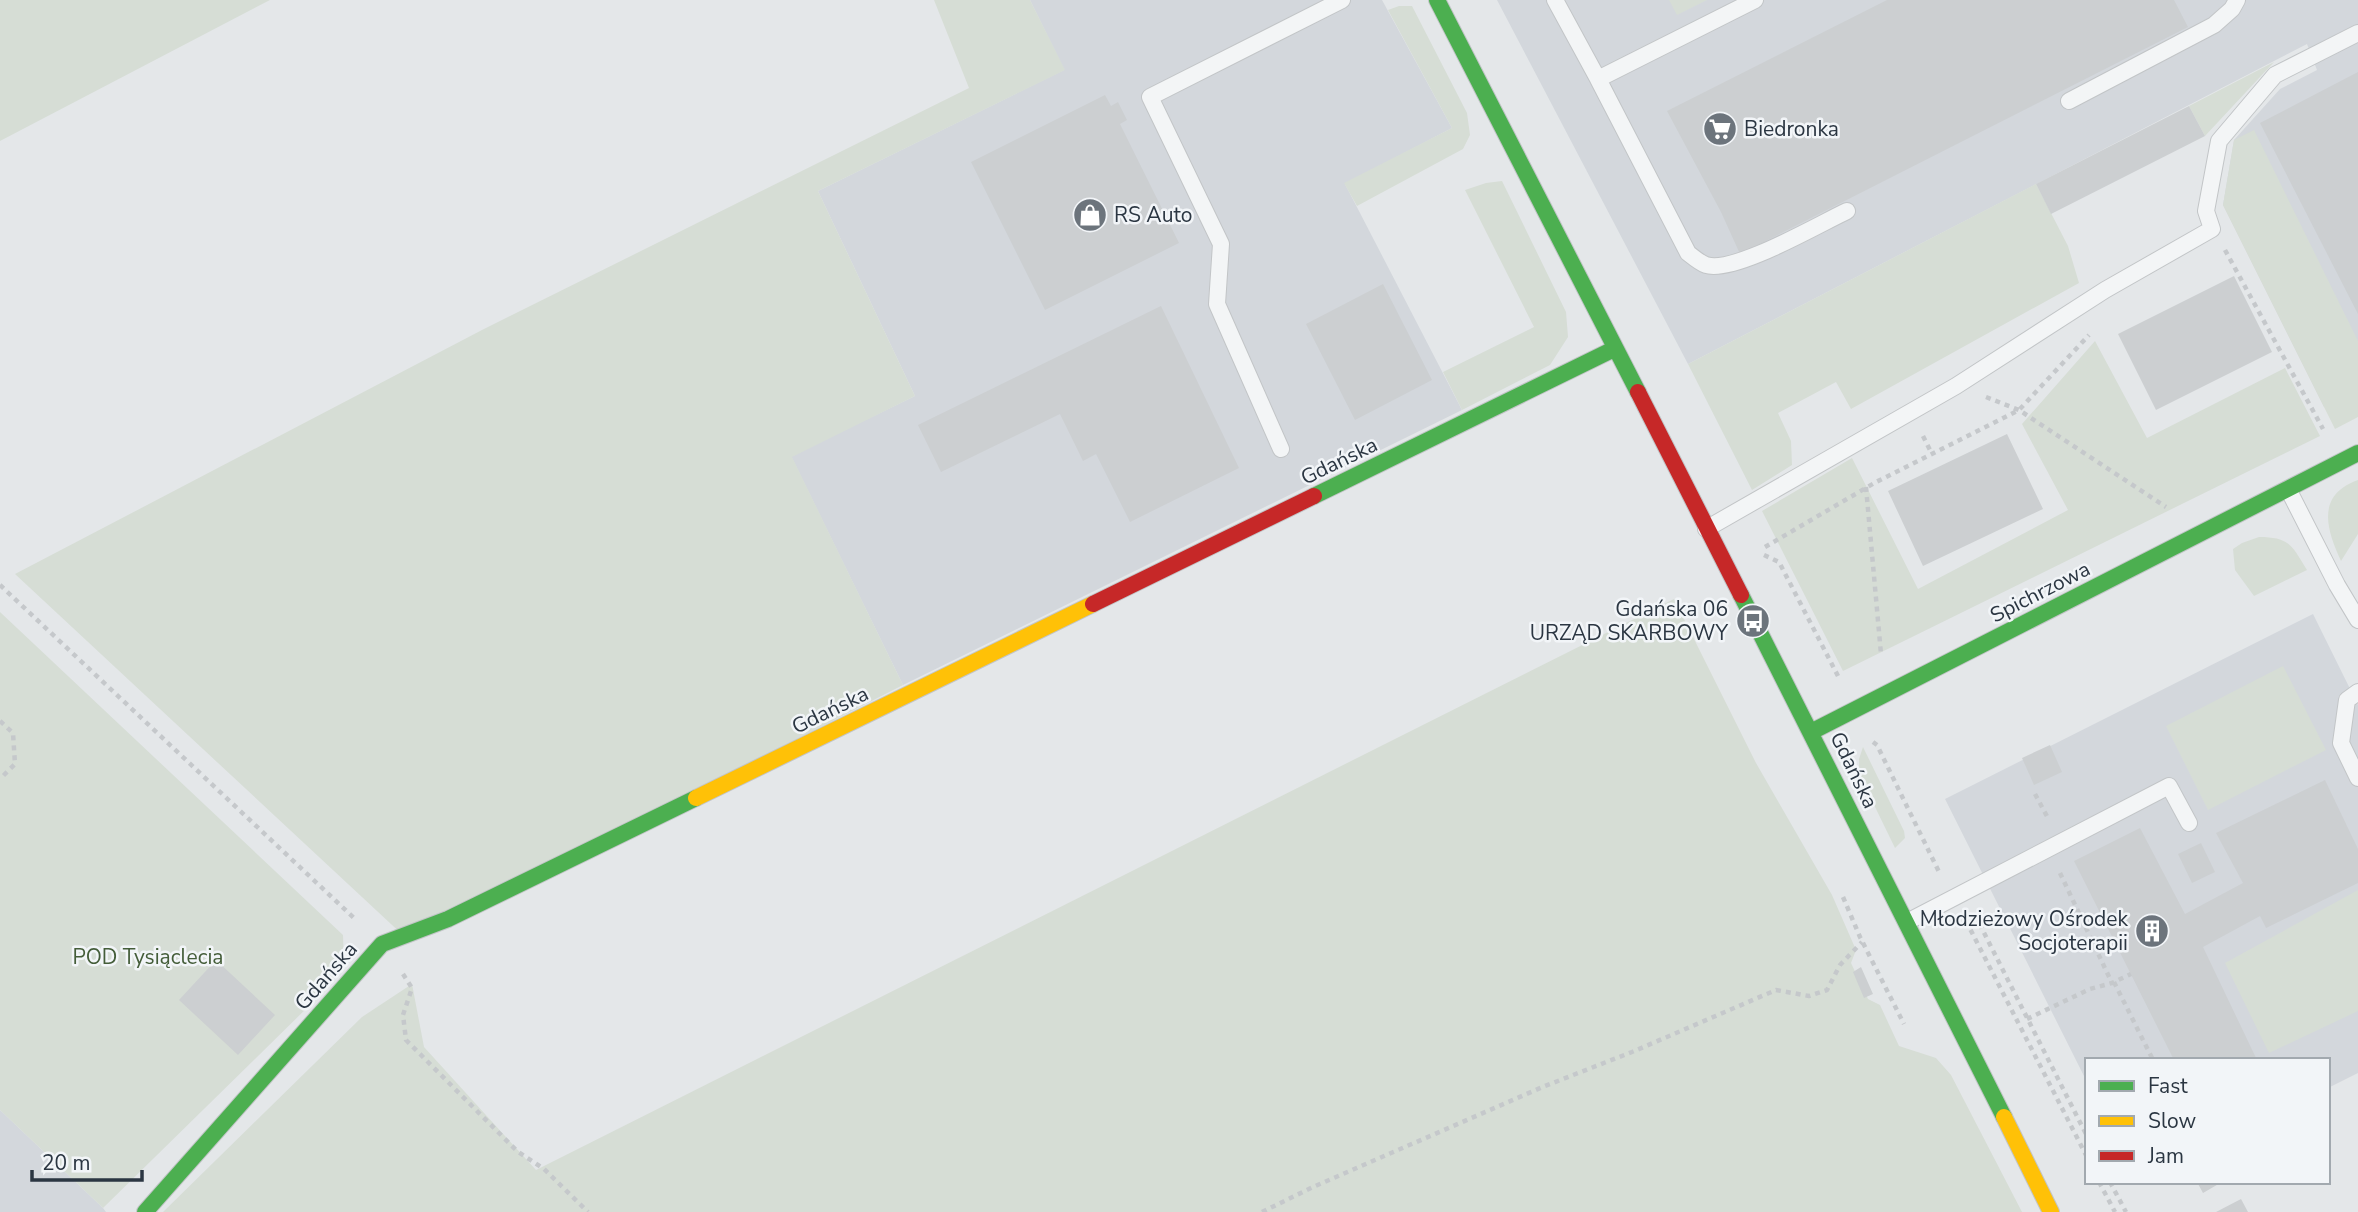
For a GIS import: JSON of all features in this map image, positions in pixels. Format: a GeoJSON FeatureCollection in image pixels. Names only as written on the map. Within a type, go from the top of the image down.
{"type":"FeatureCollection","features":[{"type":"Feature","properties":{"kind":"street","name":"Gdańska"},"geometry":{"type":"LineString","coordinates":[[1437,0],[1811,732],[2051,1212]]}},
{"type":"Feature","properties":{"kind":"street","name":"Gdańska"},"geometry":{"type":"LineString","coordinates":[[145,1212],[382,944],[448,919],[688,804],[1614,349]]}},
{"type":"Feature","properties":{"kind":"street","name":"Spichrzowa"},"geometry":{"type":"LineString","coordinates":[[1811,732],[2358,453]]}},
{"type":"Feature","properties":{"kind":"lane"},"geometry":{"type":"LineString","coordinates":[[1280,449],[1217,304],[1220,244],[1150,97],[1342,0]]}},
{"type":"Feature","properties":{"kind":"lane"},"geometry":{"type":"LineString","coordinates":[[1555,0],[1688,253],[1706,265],[1720,266],[1744,261],[1847,211]]}},
{"type":"Feature","properties":{"kind":"lane"},"geometry":{"type":"LineString","coordinates":[[1598,79],[1755,0]]}},
{"type":"Feature","properties":{"kind":"lane"},"geometry":{"type":"LineString","coordinates":[[2069,100],[2214,25],[2232,9],[2237,0]]}},
{"type":"Feature","properties":{"kind":"lane"},"geometry":{"type":"LineString","coordinates":[[1706,529],[1956,386],[2105,290],[2212,229],[2206,211],[2219,141],[2275,75],[2358,33]]}},
{"type":"Feature","properties":{"kind":"lane"},"geometry":{"type":"LineString","coordinates":[[2288,489],[2358,620]]}},
{"type":"Feature","properties":{"kind":"lane"},"geometry":{"type":"LineString","coordinates":[[2358,692],[2347,700],[2341,743],[2358,778]]}},
{"type":"Feature","properties":{"kind":"lane"},"geometry":{"type":"LineString","coordinates":[[1906,922],[2169,786],[2189,823]]}},
{"type":"Feature","properties":{"kind":"path"},"geometry":{"type":"LineString","coordinates":[[2212,229],[2324,430]]}},
{"type":"Feature","properties":{"kind":"path"},"geometry":{"type":"LineString","coordinates":[[1766,547],[1866,488],[2019,410],[2095,328]]}},
{"type":"Feature","properties":{"kind":"path"},"geometry":{"type":"LineString","coordinates":[[1956,386],[2019,410],[2170,510]]}},
{"type":"Feature","properties":{"kind":"path"},"geometry":{"type":"LineString","coordinates":[[1866,488],[1882,661]]}},
{"type":"Feature","properties":{"kind":"path"},"geometry":{"type":"LineString","coordinates":[[0,585],[382,944],[412,988],[403,1015],[406,1040],[517,1151],[544,1169],[588,1212]]}},
{"type":"Feature","properties":{"kind":"path"},"geometry":{"type":"LineString","coordinates":[[0,721],[13,733],[15,764],[0,779]]}},
{"type":"Feature","properties":{"kind":"path"},"geometry":{"type":"LineString","coordinates":[[2049,849],[2152,1058]]}},
{"type":"Feature","properties":{"kind":"path"},"geometry":{"type":"LineString","coordinates":[[1963,893],[2085,1132]]}},
{"type":"Feature","properties":{"kind":"path"},"geometry":{"type":"LineString","coordinates":[[1843,897],[1862,942],[1904,1024]]}},
{"type":"Feature","properties":{"kind":"path"},"geometry":{"type":"LineString","coordinates":[[1262,1212],[1545,1086],[1776,990],[1809,996],[1827,990],[1840,965],[1862,942]]}},
{"type":"Feature","properties":{"kind":"path"},"geometry":{"type":"LineString","coordinates":[[2027,1019],[2090,989],[2113,983],[2131,974]]}},
{"type":"Feature","properties":{"kind":"path"},"geometry":{"type":"LineString","coordinates":[[2100,1184],[2115,1212]]}},
{"type":"Feature","properties":{"kind":"path"},"geometry":{"type":"LineString","coordinates":[[2111,1184],[2126,1212]]}},
{"type":"Feature","properties":{"kind":"shaded area"},"geometry":{"type":"Polygon","coordinates":[[[1030,0],[1382,0],[1452,128],[1345,184],[1462,410],[903,685],[791,456],[915,396],[818,191],[1064,70],[1030,0]]]}},
{"type":"Feature","properties":{"kind":"shaded area"},"geometry":{"type":"Polygon","coordinates":[[[1497,0],[2358,0],[2358,390],[2324,407],[2223,205],[2234,140],[2280,89],[2317,70],[2307,44],[1688,364],[1497,0]]]}},
{"type":"Feature","properties":{"kind":"shaded area"},"geometry":{"type":"Polygon","coordinates":[[[2313,614],[2358,705],[2358,1073],[2330,1087],[2330,1058],[2085,1058],[2085,1078],[1945,799],[2313,614]]]}},
{"type":"Feature","properties":{"kind":"shaded area"},"geometry":{"type":"Polygon","coordinates":[[[0,1110],[103,1208],[106,1212],[0,1212],[0,1110]]]}},
{"type":"Feature","properties":{"kind":"green space"},"geometry":{"type":"Polygon","coordinates":[[[0,0],[270,0],[0,141],[0,0]]]}},
{"type":"Feature","properties":{"kind":"green space"},"geometry":{"type":"Polygon","coordinates":[[[934,0],[1030,0],[1065,70],[818,191],[915,396],[792,457],[903,685],[406,938],[15,574],[482,330],[969,88],[934,0]]]}},
{"type":"Feature","properties":{"kind":"green space"},"geometry":{"type":"Polygon","coordinates":[[[1669,0],[1707,0],[1677,15],[1669,0]]]}},
{"type":"Feature","properties":{"kind":"green space"},"geometry":{"type":"Polygon","coordinates":[[[1399,6],[1412,6],[1467,113],[1470,135],[1463,149],[1357,206],[1344,183],[1452,128],[1388,10],[1399,6]]]}},
{"type":"Feature","properties":{"kind":"green space"},"geometry":{"type":"Polygon","coordinates":[[[2274,62],[2205,136],[2189,106],[2274,62]]]}},
{"type":"Feature","properties":{"kind":"green space"},"geometry":{"type":"Polygon","coordinates":[[[2254,130],[2358,341],[2358,417],[2335,429],[2223,205],[2234,140],[2254,130]]]}},
{"type":"Feature","properties":{"kind":"green space"},"geometry":{"type":"Polygon","coordinates":[[[1502,181],[1566,312],[1568,337],[1550,365],[1462,410],[1443,372],[1534,327],[1465,190],[1502,181]]]}},
{"type":"Feature","properties":{"kind":"green space"},"geometry":{"type":"Polygon","coordinates":[[[2036,184],[2068,246],[2079,283],[1851,409],[1836,382],[1778,413],[1791,441],[1792,465],[1752,490],[1688,364],[2036,184]]]}},
{"type":"Feature","properties":{"kind":"green space"},"geometry":{"type":"Polygon","coordinates":[[[2095,341],[2147,438],[2285,368],[2320,436],[1843,671],[1762,511],[1852,458],[1918,589],[2068,510],[2022,424],[2095,341]]]}},
{"type":"Feature","properties":{"kind":"green space"},"geometry":{"type":"Polygon","coordinates":[[[2358,480],[2358,534],[2341,561],[2331,537],[2328,514],[2330,504],[2345,486],[2358,480]]]}},
{"type":"Feature","properties":{"kind":"green space"},"geometry":{"type":"Polygon","coordinates":[[[2259,537],[2269,537],[2289,544],[2307,570],[2254,596],[2235,570],[2233,549],[2259,537]]]}},
{"type":"Feature","properties":{"kind":"green space"},"geometry":{"type":"Polygon","coordinates":[[[1674,599],[1756,763],[1832,895],[1856,950],[1851,963],[1868,999],[1880,1005],[1899,1046],[1936,1058],[1951,1075],[2022,1212],[163,1212],[362,1017],[412,984],[424,1047],[536,1170],[1674,599]]]}},
{"type":"Feature","properties":{"kind":"green space","name":"POD Tysiąclecia"},"geometry":{"type":"Polygon","coordinates":[[[0,612],[343,935],[344,965],[313,1002],[103,1208],[0,1110],[0,612]]]}},
{"type":"Feature","properties":{"kind":"green space"},"geometry":{"type":"Polygon","coordinates":[[[2283,666],[2326,750],[2208,810],[2166,726],[2283,666]]]}},
{"type":"Feature","properties":{"kind":"green space"},"geometry":{"type":"Polygon","coordinates":[[[1863,747],[1904,831],[1905,838],[1895,848],[1859,774],[1859,759],[1863,747]]]}},
{"type":"Feature","properties":{"kind":"green space"},"geometry":{"type":"Polygon","coordinates":[[[2358,890],[2358,1011],[2269,1053],[2225,963],[2358,890]]]}},
{"type":"Feature","properties":{"kind":"building"},"geometry":{"type":"Polygon","coordinates":[[[1887,0],[2174,0],[2188,27],[1740,254],[1721,212],[1667,111],[1887,0]]]}},
{"type":"Feature","properties":{"kind":"building"},"geometry":{"type":"Polygon","coordinates":[[[2358,72],[2358,314],[2260,123],[2358,72]]]}},
{"type":"Feature","properties":{"kind":"building"},"geometry":{"type":"Polygon","coordinates":[[[1105,95],[1111,106],[1118,102],[1127,120],[1120,124],[1179,243],[1045,310],[971,162],[1105,95]]]}},
{"type":"Feature","properties":{"kind":"building"},"geometry":{"type":"Polygon","coordinates":[[[2189,106],[2205,136],[2051,214],[2036,184],[2189,106]]]}},
{"type":"Feature","properties":{"kind":"building"},"geometry":{"type":"Polygon","coordinates":[[[2234,276],[2272,352],[2156,410],[2118,334],[2234,276]]]}},
{"type":"Feature","properties":{"kind":"building"},"geometry":{"type":"Polygon","coordinates":[[[1383,284],[1432,380],[1355,420],[1306,324],[1383,284]]]}},
{"type":"Feature","properties":{"kind":"building"},"geometry":{"type":"Polygon","coordinates":[[[1161,306],[1239,468],[1130,522],[1096,454],[1083,461],[1060,414],[941,472],[918,425],[1161,306]]]}},
{"type":"Feature","properties":{"kind":"building"},"geometry":{"type":"Polygon","coordinates":[[[2007,434],[2043,509],[1923,566],[1888,491],[2007,434]]]}},
{"type":"Feature","properties":{"kind":"building"},"geometry":{"type":"Polygon","coordinates":[[[2050,745],[2062,772],[2034,785],[2022,758],[2050,745]]]}},
{"type":"Feature","properties":{"kind":"building"},"geometry":{"type":"Polygon","coordinates":[[[2325,780],[2358,849],[2358,883],[2266,928],[2260,916],[2203,947],[2256,1058],[2173,1058],[2074,861],[2140,828],[2185,914],[2243,883],[2216,833],[2325,780]]]}},
{"type":"Feature","properties":{"kind":"building"},"geometry":{"type":"Polygon","coordinates":[[[2201,843],[2215,872],[2192,883],[2178,854],[2201,843]]]}},
{"type":"Feature","properties":{"kind":"building"},"geometry":{"type":"Polygon","coordinates":[[[216,960],[275,1015],[238,1055],[179,1000],[216,960]]]}},
{"type":"Feature","properties":{"kind":"building"},"geometry":{"type":"Polygon","coordinates":[[[1861,967],[1873,994],[1864,998],[1853,972],[1861,967]]]}},
{"type":"Feature","properties":{"kind":"building"},"geometry":{"type":"Polygon","coordinates":[[[2198,1184],[2219,1184],[2203,1193],[2198,1184]]]}},
{"type":"Feature","properties":{"kind":"building"},"geometry":{"type":"Polygon","coordinates":[[[2241,1199],[2248,1212],[2216,1212],[2241,1199]]]}},
{"type":"Feature","properties":{"kind":"traffic: fast"},"geometry":{"type":"LineString","coordinates":[[1437,0],[1638,392]]}},
{"type":"Feature","properties":{"kind":"traffic: fast"},"geometry":{"type":"LineString","coordinates":[[1314,496],[1614,349]]}},
{"type":"Feature","properties":{"kind":"traffic: fast"},"geometry":{"type":"LineString","coordinates":[[1811,732],[2358,453]]}},
{"type":"Feature","properties":{"kind":"traffic: fast"},"geometry":{"type":"LineString","coordinates":[[1741,595],[2004,1117]]}},
{"type":"Feature","properties":{"kind":"traffic: fast"},"geometry":{"type":"LineString","coordinates":[[145,1212],[382,944],[448,919],[696,798]]}},
{"type":"Feature","properties":{"kind":"traffic: slow"},"geometry":{"type":"LineString","coordinates":[[696,798],[1093,604]]}},
{"type":"Feature","properties":{"kind":"traffic: slow"},"geometry":{"type":"LineString","coordinates":[[2004,1117],[2051,1212]]}},
{"type":"Feature","properties":{"kind":"traffic: jam"},"geometry":{"type":"LineString","coordinates":[[1638,392],[1741,595]]}},
{"type":"Feature","properties":{"kind":"traffic: jam"},"geometry":{"type":"LineString","coordinates":[[1093,604],[1314,496]]}},
{"type":"Feature","properties":{"kind":"place","name":"Biedronka"},"geometry":{"type":"Point","coordinates":[1720,129]}},
{"type":"Feature","properties":{"kind":"place","name":"RS Auto"},"geometry":{"type":"Point","coordinates":[1090,215]}},
{"type":"Feature","properties":{"kind":"place","name":"Gdańska 06 URZĄD SKARBOWY"},"geometry":{"type":"Point","coordinates":[1753,621]}},
{"type":"Feature","properties":{"kind":"place","name":"Młodzieżowy Ośrodek Socjoterapii"},"geometry":{"type":"Point","coordinates":[2152,931]}}]}
